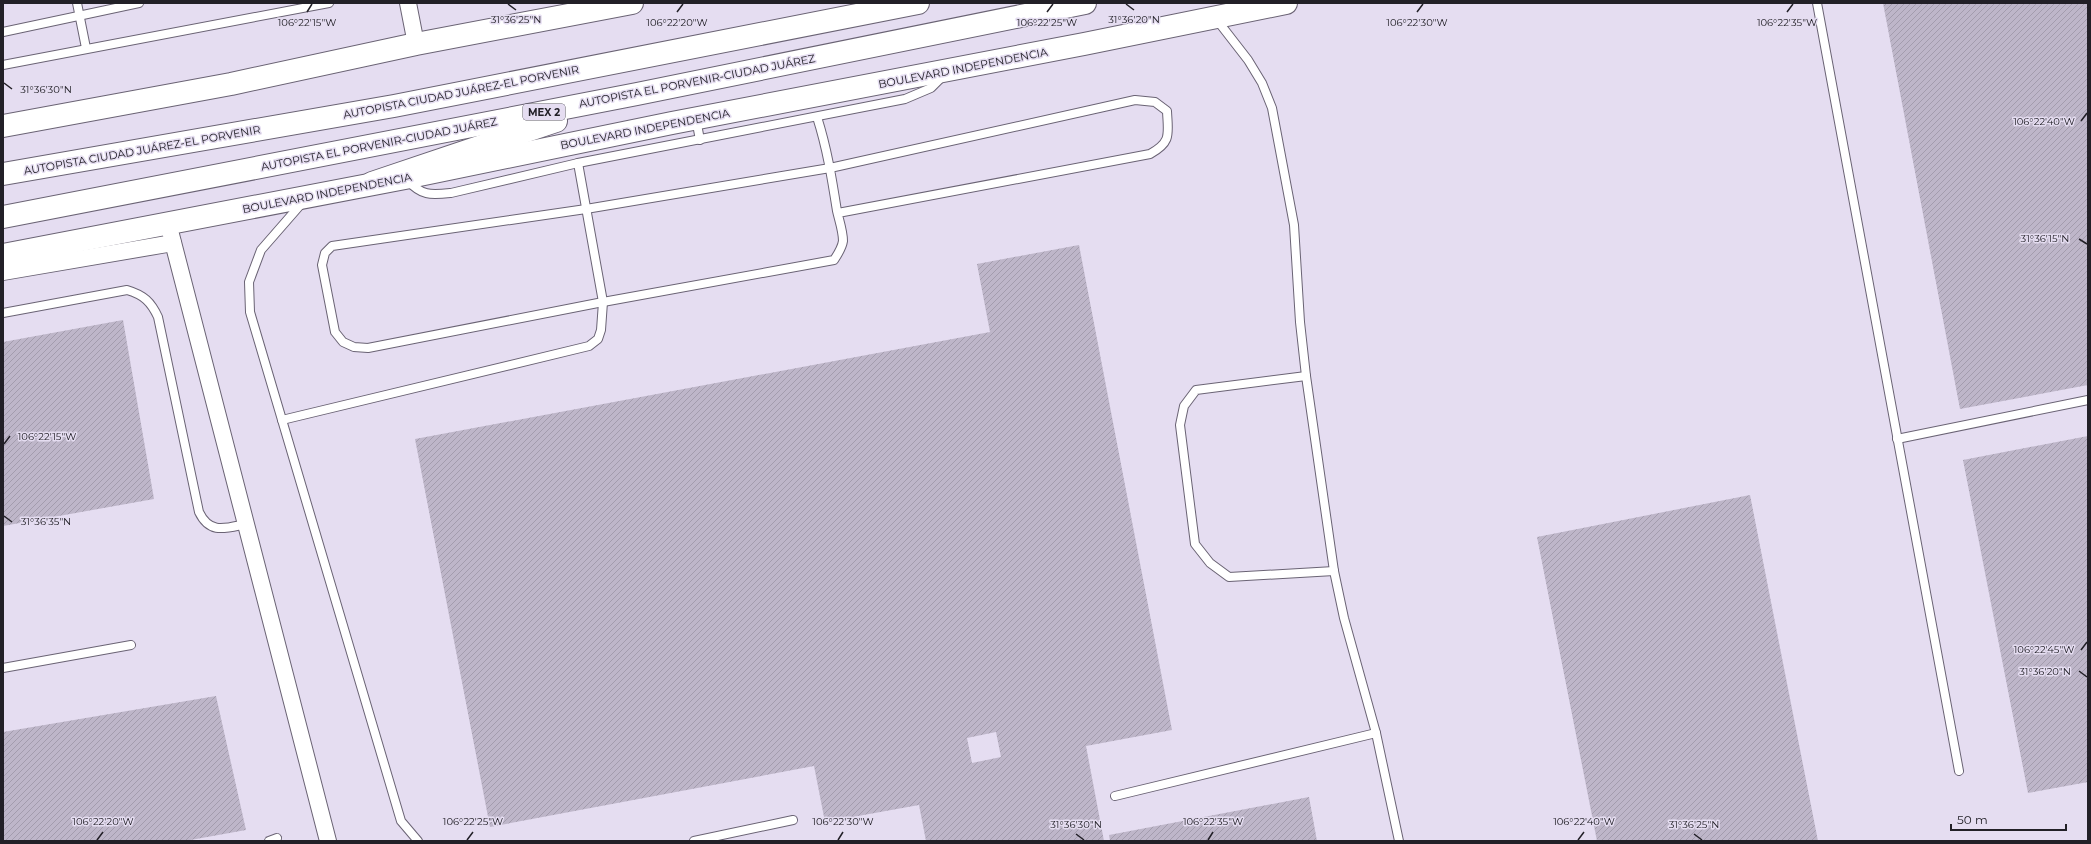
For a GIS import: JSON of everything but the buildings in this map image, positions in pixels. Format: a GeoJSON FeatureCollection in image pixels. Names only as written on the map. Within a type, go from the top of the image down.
{"type":"FeatureCollection","features":[{"type":"Feature","properties":{"kind":"main road"},"geometry":{"type":"LineString","coordinates":[[3,126],[231,84],[416,44],[632,3]]}},
{"type":"Feature","properties":{"kind":"main road","name":"AUTOPISTA CIUDAD JUÁREZ-EL PORVENIR"},"geometry":{"type":"LineString","coordinates":[[3,174],[394,106],[918,3]]}},
{"type":"Feature","properties":{"kind":"main road","name":"AUTOPISTA EL PORVENIR-CIUDAD JUÁREZ"},"geometry":{"type":"LineString","coordinates":[[3,217],[637,94],[1085,3]]}},
{"type":"Feature","properties":{"kind":"main road","name":"BOULEVARD INDEPENDENCIA"},"geometry":{"type":"LineString","coordinates":[[3,255],[170,233],[308,196],[372,183],[406,178],[696,118],[949,71],[1286,3]]}},
{"type":"Feature","properties":{"kind":"main road"},"geometry":{"type":"LineString","coordinates":[[372,183],[637,94]]}},
{"type":"Feature","properties":{"kind":"street"},"geometry":{"type":"LineString","coordinates":[[408,3],[416,44]]}},
{"type":"Feature","properties":{"kind":"street"},"geometry":{"type":"LineString","coordinates":[[3,272],[170,233],[328,841]]}},
{"type":"Feature","properties":{"kind":"lane"},"geometry":{"type":"LineString","coordinates":[[77,3],[86,48]]}},
{"type":"Feature","properties":{"kind":"lane"},"geometry":{"type":"LineString","coordinates":[[3,32],[79,14],[139,3]]}},
{"type":"Feature","properties":{"kind":"lane"},"geometry":{"type":"LineString","coordinates":[[3,65],[86,48],[215,26],[329,3]]}},
{"type":"Feature","properties":{"kind":"lane"},"geometry":{"type":"LineString","coordinates":[[1817,3],[1959,771]]}},
{"type":"Feature","properties":{"kind":"lane"},"geometry":{"type":"LineString","coordinates":[[1215,18],[1248,60],[1262,83],[1272,108],[1294,225],[1300,322],[1306,376],[1334,571],[1344,618],[1376,733],[1399,841]]}},
{"type":"Feature","properties":{"kind":"lane"},"geometry":{"type":"LineString","coordinates":[[406,178],[415,189],[423,194],[434,195],[451,193],[578,163],[817,117],[918,95],[931,88],[949,71]]}},
{"type":"Feature","properties":{"kind":"lane"},"geometry":{"type":"LineString","coordinates":[[817,117],[826,144],[830,168],[838,213],[843,240],[840,251],[834,260],[603,302],[368,348],[354,347],[343,342],[335,332],[329,306],[322,265],[325,253],[332,246],[586,209],[830,168],[1136,100],[1155,102],[1167,111],[1168,137],[1161,148],[1150,154],[838,213]]}},
{"type":"Feature","properties":{"kind":"lane"},"geometry":{"type":"LineString","coordinates":[[696,118],[700,140]]}},
{"type":"Feature","properties":{"kind":"lane"},"geometry":{"type":"LineString","coordinates":[[282,420],[589,346],[598,339],[601,330],[603,302],[578,163]]}},
{"type":"Feature","properties":{"kind":"lane"},"geometry":{"type":"LineString","coordinates":[[308,196],[260,250],[249,282],[250,312],[401,821],[418,841]]}},
{"type":"Feature","properties":{"kind":"lane"},"geometry":{"type":"LineString","coordinates":[[3,313],[127,290],[139,293],[152,303],[158,317],[199,512],[203,520],[211,526],[221,529],[246,524]]}},
{"type":"Feature","properties":{"kind":"lane"},"geometry":{"type":"LineString","coordinates":[[1306,376],[1196,390],[1184,406],[1180,425],[1195,544],[1210,563],[1228,577],[1334,571]]}},
{"type":"Feature","properties":{"kind":"lane"},"geometry":{"type":"LineString","coordinates":[[1897,439],[2088,400]]}},
{"type":"Feature","properties":{"kind":"lane"},"geometry":{"type":"LineString","coordinates":[[3,668],[131,645]]}},
{"type":"Feature","properties":{"kind":"lane"},"geometry":{"type":"LineString","coordinates":[[1116,796],[1376,733]]}},
{"type":"Feature","properties":{"kind":"lane"},"geometry":{"type":"LineString","coordinates":[[694,841],[793,820]]}},
{"type":"Feature","properties":{"kind":"lane"},"geometry":{"type":"LineString","coordinates":[[269,841],[277,838]]}}]}
